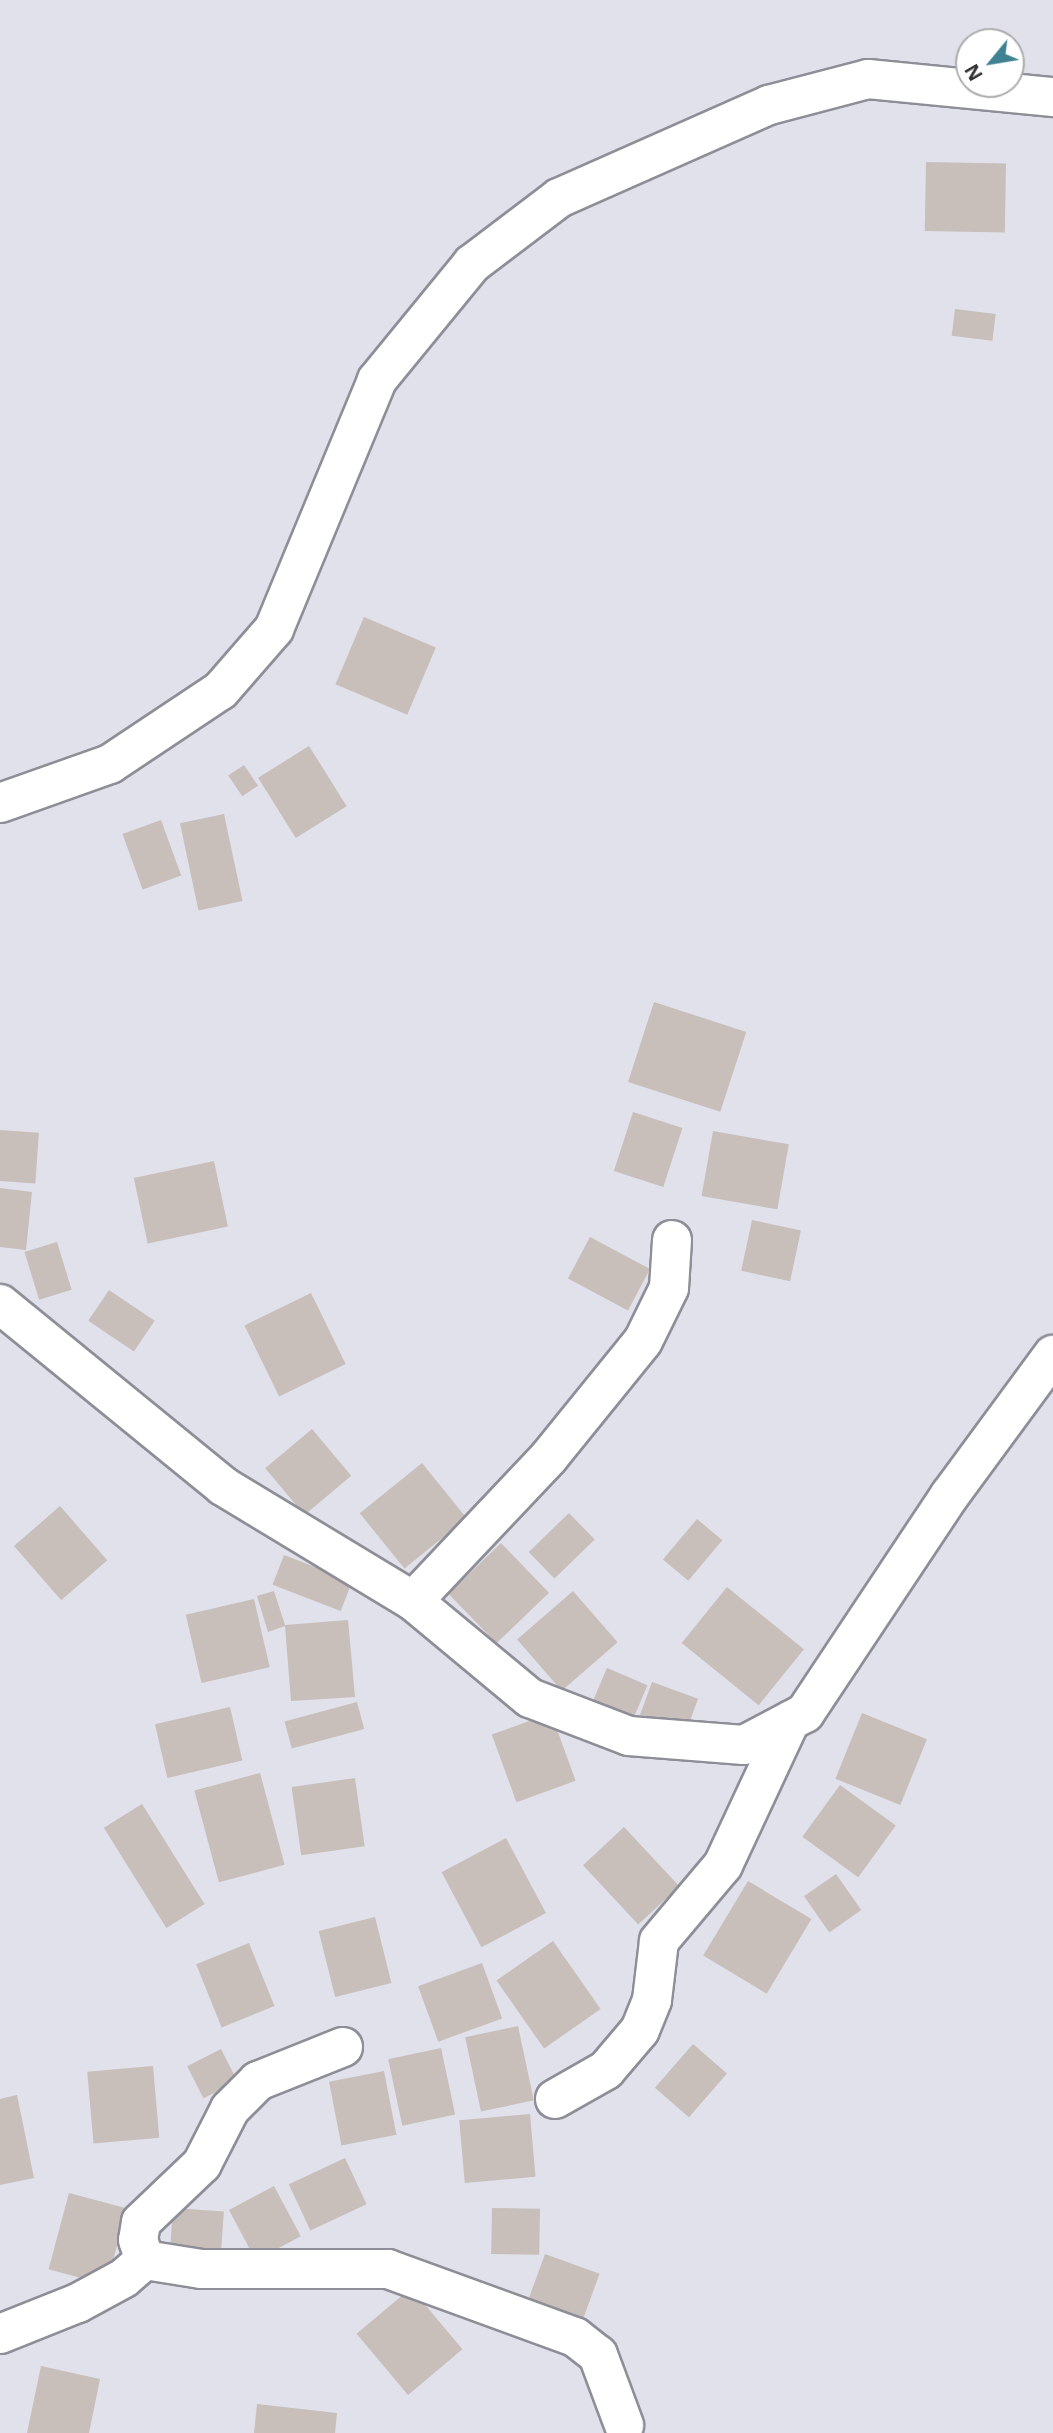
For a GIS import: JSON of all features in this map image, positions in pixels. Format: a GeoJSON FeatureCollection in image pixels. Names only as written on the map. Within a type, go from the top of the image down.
{"type":"FeatureCollection","features":[{"type":"Feature","properties":{"kind":"street"},"geometry":{"type":"LineString","coordinates":[[0,803],[110,764],[221,690],[274,629],[376,380],[472,264],[559,198],[769,104],[868,79],[1053,97]]}},
{"type":"Feature","properties":{"kind":"street"},"geometry":{"type":"LineString","coordinates":[[413,1601],[549,1457],[643,1341],[669,1289],[672,1240]]}},
{"type":"Feature","properties":{"kind":"street"},"geometry":{"type":"LineString","coordinates":[[0,1304],[223,1486],[413,1601],[530,1698],[629,1736],[744,1745],[805,1713],[950,1495],[1053,1355]]}},
{"type":"Feature","properties":{"kind":"street"},"geometry":{"type":"LineString","coordinates":[[555,2099],[606,2070],[640,2029],[652,2000],[659,1941],[723,1865],[790,1721]]}},
{"type":"Feature","properties":{"kind":"street"},"geometry":{"type":"LineString","coordinates":[[145,2260],[138,2240],[141,2222],[202,2164],[230,2109],[258,2081],[343,2047]]}},
{"type":"Feature","properties":{"kind":"street"},"geometry":{"type":"LineString","coordinates":[[0,2334],[78,2304],[124,2278],[145,2260],[201,2269],[388,2269],[575,2337],[598,2355],[624,2425]]}},
{"type":"Feature","properties":{"kind":"building"},"geometry":{"type":"Polygon","coordinates":[[[926,162],[1006,163],[1005,232],[925,231],[926,162]]]}},
{"type":"Feature","properties":{"kind":"building"},"geometry":{"type":"Polygon","coordinates":[[[955,309],[996,314],[992,341],[952,336],[955,309]]]}},
{"type":"Feature","properties":{"kind":"building"},"geometry":{"type":"Polygon","coordinates":[[[364,617],[436,647],[407,715],[335,684],[364,617]]]}},
{"type":"Feature","properties":{"kind":"building"},"geometry":{"type":"Polygon","coordinates":[[[309,746],[347,806],[296,838],[258,778],[309,746]]]}},
{"type":"Feature","properties":{"kind":"building"},"geometry":{"type":"Polygon","coordinates":[[[244,765],[258,786],[242,796],[228,776],[244,765]]]}},
{"type":"Feature","properties":{"kind":"building"},"geometry":{"type":"Polygon","coordinates":[[[224,814],[243,901],[198,910],[180,823],[224,814]]]}},
{"type":"Feature","properties":{"kind":"building"},"geometry":{"type":"Polygon","coordinates":[[[161,820],[181,875],[143,889],[122,834],[161,820]]]}},
{"type":"Feature","properties":{"kind":"building"},"geometry":{"type":"Polygon","coordinates":[[[654,1002],[746,1032],[720,1112],[628,1082],[654,1002]]]}},
{"type":"Feature","properties":{"kind":"building"},"geometry":{"type":"Polygon","coordinates":[[[633,1112],[682,1128],[663,1187],[614,1171],[633,1112]]]}},
{"type":"Feature","properties":{"kind":"building"},"geometry":{"type":"Polygon","coordinates":[[[0,1130],[39,1133],[35,1184],[0,1181],[0,1130]]]}},
{"type":"Feature","properties":{"kind":"building"},"geometry":{"type":"Polygon","coordinates":[[[713,1131],[789,1144],[777,1209],[702,1196],[713,1131]]]}},
{"type":"Feature","properties":{"kind":"building"},"geometry":{"type":"Polygon","coordinates":[[[214,1161],[228,1227],[148,1244],[134,1178],[214,1161]]]}},
{"type":"Feature","properties":{"kind":"building"},"geometry":{"type":"Polygon","coordinates":[[[0,1188],[32,1192],[26,1250],[0,1247],[0,1188]]]}},
{"type":"Feature","properties":{"kind":"building"},"geometry":{"type":"Polygon","coordinates":[[[752,1220],[801,1230],[790,1281],[741,1271],[752,1220]]]}},
{"type":"Feature","properties":{"kind":"building"},"geometry":{"type":"Polygon","coordinates":[[[590,1237],[650,1269],[628,1310],[568,1278],[590,1237]]]}},
{"type":"Feature","properties":{"kind":"building"},"geometry":{"type":"Polygon","coordinates":[[[57,1242],[72,1290],[39,1300],[24,1252],[57,1242]]]}},
{"type":"Feature","properties":{"kind":"building"},"geometry":{"type":"Polygon","coordinates":[[[109,1290],[155,1321],[134,1351],[88,1321],[109,1290]]]}},
{"type":"Feature","properties":{"kind":"building"},"geometry":{"type":"Polygon","coordinates":[[[311,1293],[346,1364],[279,1396],[244,1325],[311,1293]]]}},
{"type":"Feature","properties":{"kind":"building"},"geometry":{"type":"Polygon","coordinates":[[[312,1429],[351,1476],[304,1515],[265,1468],[312,1429]]]}},
{"type":"Feature","properties":{"kind":"building"},"geometry":{"type":"Polygon","coordinates":[[[422,1463],[467,1518],[405,1569],[360,1513],[422,1463]]]}},
{"type":"Feature","properties":{"kind":"building"},"geometry":{"type":"Polygon","coordinates":[[[60,1506],[107,1560],[61,1600],[14,1546],[60,1506]]]}},
{"type":"Feature","properties":{"kind":"building"},"geometry":{"type":"Polygon","coordinates":[[[569,1513],[595,1540],[554,1579],[529,1552],[569,1513]]]}},
{"type":"Feature","properties":{"kind":"building"},"geometry":{"type":"Polygon","coordinates":[[[697,1519],[722,1540],[688,1581],[663,1560],[697,1519]]]}},
{"type":"Feature","properties":{"kind":"building"},"geometry":{"type":"Polygon","coordinates":[[[501,1543],[549,1593],[496,1643],[448,1594],[501,1543]]]}},
{"type":"Feature","properties":{"kind":"building"},"geometry":{"type":"Polygon","coordinates":[[[284,1555],[352,1581],[341,1611],[273,1585],[284,1555]]]}},
{"type":"Feature","properties":{"kind":"building"},"geometry":{"type":"Polygon","coordinates":[[[727,1587],[804,1649],[759,1705],[682,1643],[727,1587]]]}},
{"type":"Feature","properties":{"kind":"building"},"geometry":{"type":"Polygon","coordinates":[[[274,1591],[285,1625],[348,1620],[355,1697],[291,1701],[285,1626],[268,1632],[257,1596],[274,1591]]]}},
{"type":"Feature","properties":{"kind":"building"},"geometry":{"type":"Polygon","coordinates":[[[573,1591],[618,1642],[562,1691],[517,1640],[573,1591]]]}},
{"type":"Feature","properties":{"kind":"building"},"geometry":{"type":"Polygon","coordinates":[[[254,1599],[270,1667],[202,1683],[186,1615],[254,1599]]]}},
{"type":"Feature","properties":{"kind":"building"},"geometry":{"type":"Polygon","coordinates":[[[607,1668],[648,1685],[633,1719],[593,1702],[607,1668]]]}},
{"type":"Feature","properties":{"kind":"building"},"geometry":{"type":"Polygon","coordinates":[[[652,1682],[698,1699],[686,1732],[640,1715],[652,1682]]]}},
{"type":"Feature","properties":{"kind":"building"},"geometry":{"type":"Polygon","coordinates":[[[357,1702],[364,1729],[292,1748],[285,1721],[357,1702]]]}},
{"type":"Feature","properties":{"kind":"building"},"geometry":{"type":"Polygon","coordinates":[[[230,1707],[242,1761],[167,1778],[155,1724],[230,1707]]]}},
{"type":"Feature","properties":{"kind":"building"},"geometry":{"type":"Polygon","coordinates":[[[551,1713],[576,1781],[516,1802],[492,1735],[551,1713]]]}},
{"type":"Feature","properties":{"kind":"building"},"geometry":{"type":"Polygon","coordinates":[[[862,1713],[927,1739],[900,1805],[835,1779],[862,1713]]]}},
{"type":"Feature","properties":{"kind":"building"},"geometry":{"type":"Polygon","coordinates":[[[260,1773],[285,1865],[219,1882],[194,1791],[260,1773]]]}},
{"type":"Feature","properties":{"kind":"building"},"geometry":{"type":"Polygon","coordinates":[[[355,1778],[365,1846],[301,1855],[292,1787],[355,1778]]]}},
{"type":"Feature","properties":{"kind":"building"},"geometry":{"type":"Polygon","coordinates":[[[840,1785],[896,1826],[858,1877],[802,1837],[840,1785]]]}},
{"type":"Feature","properties":{"kind":"building"},"geometry":{"type":"Polygon","coordinates":[[[142,1804],[205,1904],[166,1928],[104,1828],[142,1804]]]}},
{"type":"Feature","properties":{"kind":"building"},"geometry":{"type":"Polygon","coordinates":[[[624,1827],[679,1886],[638,1924],[583,1865],[624,1827]]]}},
{"type":"Feature","properties":{"kind":"building"},"geometry":{"type":"Polygon","coordinates":[[[506,1838],[546,1913],[481,1947],[442,1872],[506,1838]]]}},
{"type":"Feature","properties":{"kind":"building"},"geometry":{"type":"Polygon","coordinates":[[[836,1874],[861,1910],[829,1932],[804,1896],[836,1874]]]}},
{"type":"Feature","properties":{"kind":"building"},"geometry":{"type":"Polygon","coordinates":[[[748,1881],[811,1919],[767,1994],[703,1956],[748,1881]]]}},
{"type":"Feature","properties":{"kind":"building"},"geometry":{"type":"Polygon","coordinates":[[[375,1917],[391,1983],[335,1997],[319,1931],[375,1917]]]}},
{"type":"Feature","properties":{"kind":"building"},"geometry":{"type":"Polygon","coordinates":[[[553,1941],[601,2009],[544,2049],[496,1981],[553,1941]]]}},
{"type":"Feature","properties":{"kind":"building"},"geometry":{"type":"Polygon","coordinates":[[[249,1943],[274,2006],[222,2027],[196,1964],[249,1943]]]}},
{"type":"Feature","properties":{"kind":"building"},"geometry":{"type":"Polygon","coordinates":[[[482,1963],[502,2018],[438,2042],[418,1986],[482,1963]]]}},
{"type":"Feature","properties":{"kind":"building"},"geometry":{"type":"Polygon","coordinates":[[[518,2026],[534,2100],[481,2112],[465,2037],[518,2026]]]}},
{"type":"Feature","properties":{"kind":"building"},"geometry":{"type":"Polygon","coordinates":[[[693,2044],[727,2074],[689,2117],[655,2088],[693,2044]]]}},
{"type":"Feature","properties":{"kind":"building"},"geometry":{"type":"Polygon","coordinates":[[[441,2048],[455,2115],[402,2126],[388,2059],[441,2048]]]}},
{"type":"Feature","properties":{"kind":"building"},"geometry":{"type":"Polygon","coordinates":[[[221,2049],[237,2081],[203,2098],[187,2066],[221,2049]]]}},
{"type":"Feature","properties":{"kind":"building"},"geometry":{"type":"Polygon","coordinates":[[[153,2066],[159,2138],[94,2143],[87,2072],[153,2066]]]}},
{"type":"Feature","properties":{"kind":"building"},"geometry":{"type":"Polygon","coordinates":[[[384,2071],[396,2135],[341,2145],[329,2082],[384,2071]]]}},
{"type":"Feature","properties":{"kind":"building"},"geometry":{"type":"Polygon","coordinates":[[[17,2095],[34,2178],[0,2185],[0,2099],[17,2095]]]}},
{"type":"Feature","properties":{"kind":"building"},"geometry":{"type":"Polygon","coordinates":[[[530,2114],[535,2177],[465,2183],[459,2120],[530,2114]]]}},
{"type":"Feature","properties":{"kind":"building"},"geometry":{"type":"Polygon","coordinates":[[[345,2158],[367,2204],[310,2230],[289,2184],[345,2158]]]}},
{"type":"Feature","properties":{"kind":"building"},"geometry":{"type":"Polygon","coordinates":[[[274,2186],[301,2236],[256,2260],[229,2210],[274,2186]]]}},
{"type":"Feature","properties":{"kind":"building"},"geometry":{"type":"Polygon","coordinates":[[[69,2193],[127,2209],[107,2285],[49,2269],[69,2193]]]}},
{"type":"Feature","properties":{"kind":"building"},"geometry":{"type":"Polygon","coordinates":[[[173,2208],[224,2212],[221,2253],[170,2250],[173,2208]]]}},
{"type":"Feature","properties":{"kind":"building"},"geometry":{"type":"Polygon","coordinates":[[[492,2208],[540,2209],[539,2255],[491,2254],[492,2208]]]}},
{"type":"Feature","properties":{"kind":"building"},"geometry":{"type":"Polygon","coordinates":[[[545,2254],[600,2274],[583,2320],[528,2300],[545,2254]]]}},
{"type":"Feature","properties":{"kind":"building"},"geometry":{"type":"Polygon","coordinates":[[[411,2288],[462,2349],[408,2395],[357,2334],[411,2288]]]}},
{"type":"Feature","properties":{"kind":"building"},"geometry":{"type":"Polygon","coordinates":[[[41,2366],[100,2379],[89,2433],[27,2433],[41,2366]]]}},
{"type":"Feature","properties":{"kind":"building"},"geometry":{"type":"Polygon","coordinates":[[[257,2404],[337,2413],[335,2433],[254,2433],[257,2404]]]}}]}
